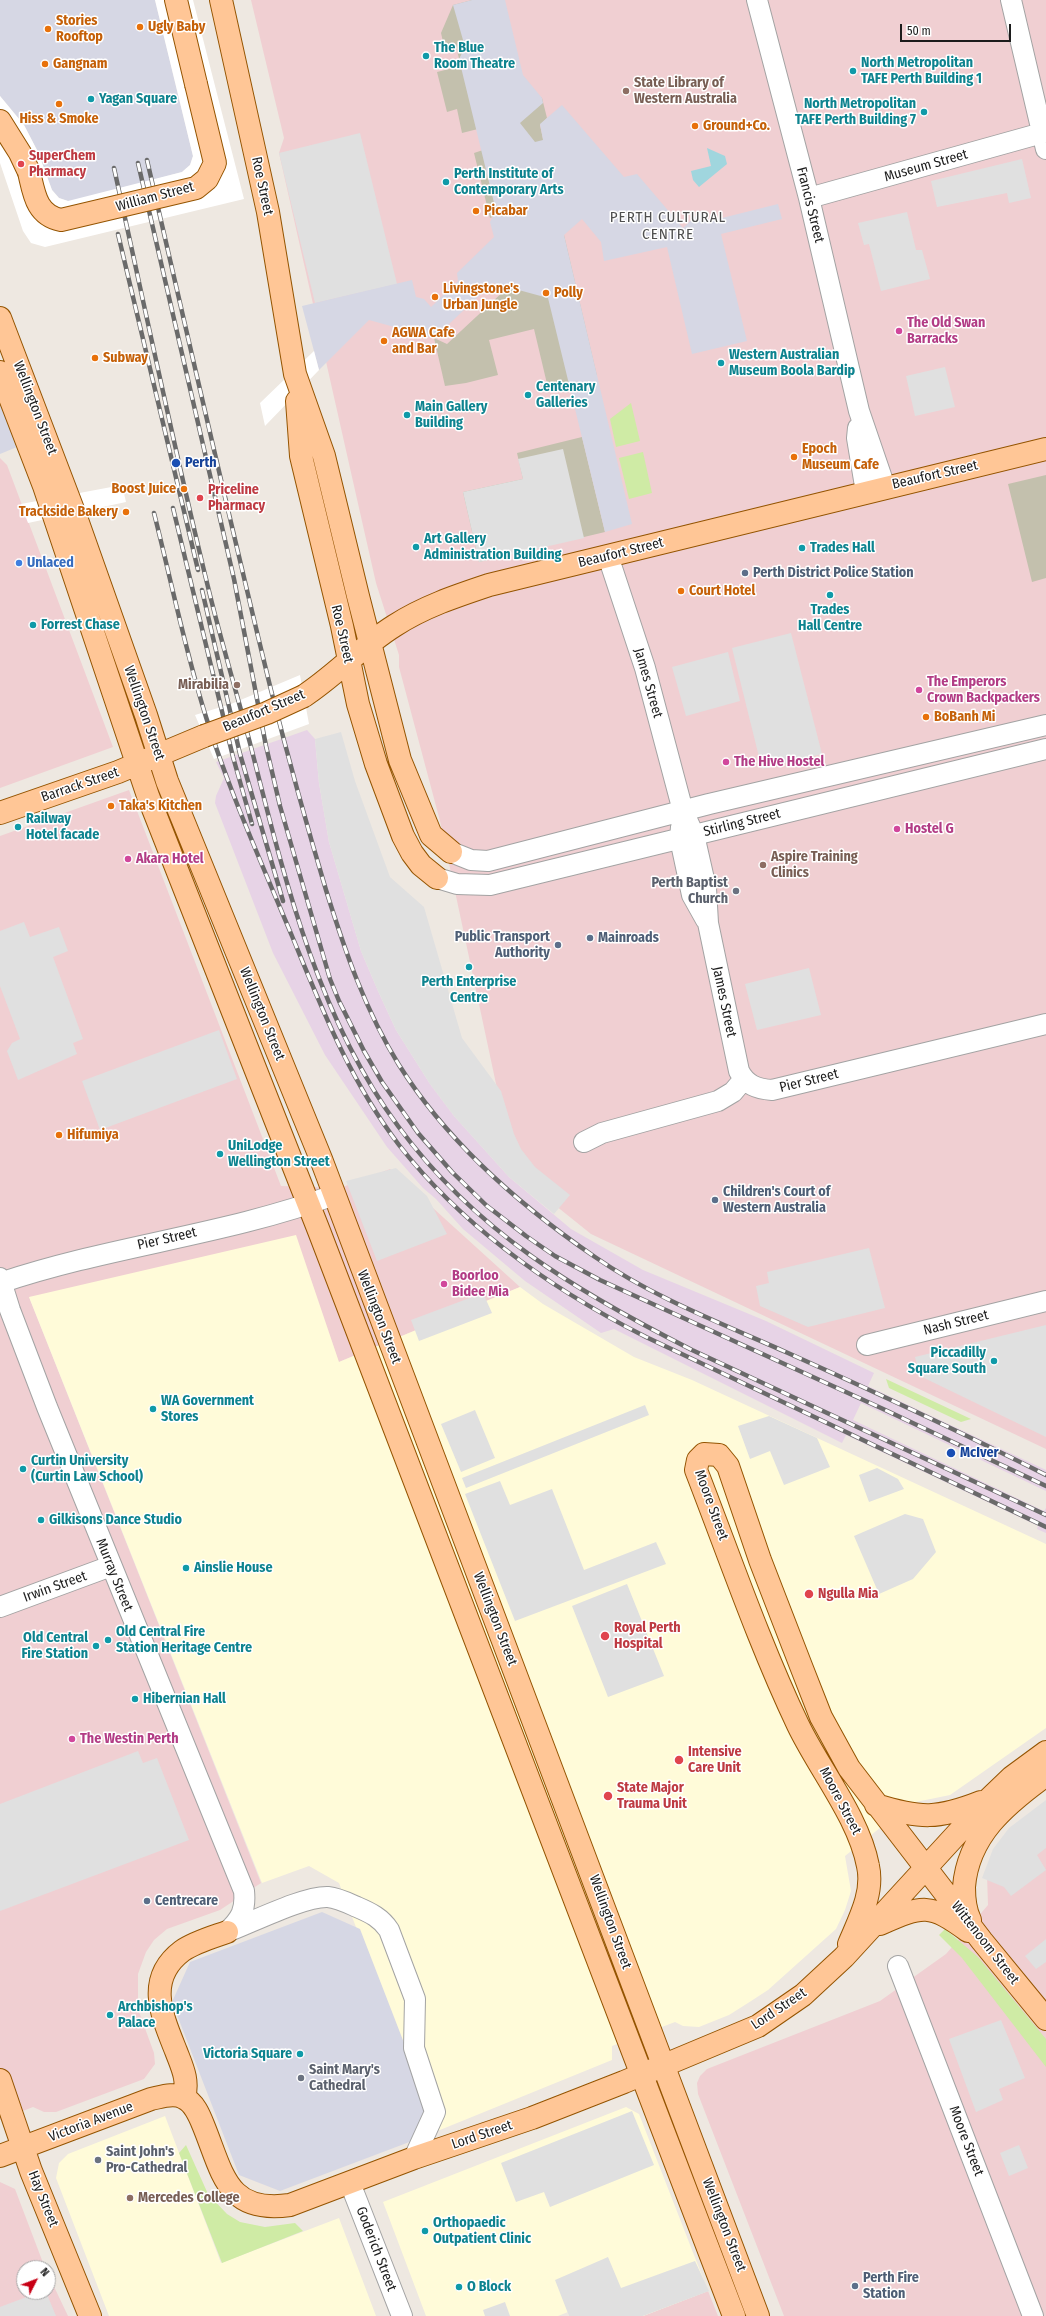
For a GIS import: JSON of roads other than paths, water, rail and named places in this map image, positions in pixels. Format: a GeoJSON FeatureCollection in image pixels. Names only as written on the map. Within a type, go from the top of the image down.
{"type":"FeatureCollection","features":[{"type":"Feature","properties":{"kind":"main road","name":"William Street"},"geometry":{"type":"LineString","coordinates":[[0,121],[20,153],[29,172],[37,203],[43,212],[52,218],[62,220],[74,218],[199,186],[211,173],[214,159],[176,0]]}},
{"type":"Feature","properties":{"kind":"main road","name":"Roe Street"},"geometry":{"type":"LineString","coordinates":[[221,0],[268,212],[295,374],[300,456],[358,704],[376,764],[403,836],[412,853],[421,865],[437,878]]}},
{"type":"Feature","properties":{"kind":"main road","name":"Wellington Street"},"geometry":{"type":"LineString","coordinates":[[0,318],[77,520],[170,789],[334,1195],[758,2316]]}},
{"type":"Feature","properties":{"kind":"main road","name":"Wellington Street"},"geometry":{"type":"LineString","coordinates":[[0,372],[44,486],[157,818],[309,1204],[734,2316]]}},
{"type":"Feature","properties":{"kind":"main road","name":"Roe Street"},"geometry":{"type":"LineString","coordinates":[[295,374],[324,456],[400,760],[418,808],[431,835],[450,852]]}},
{"type":"Feature","properties":{"kind":"main road","name":"Beaufort Street"},"geometry":{"type":"LineString","coordinates":[[159,754],[267,713],[304,696],[349,663],[393,626],[443,601],[489,585],[1046,449]]}},
{"type":"Feature","properties":{"kind":"main road","name":"Barrack Street"},"geometry":{"type":"LineString","coordinates":[[0,813],[138,764],[159,754]]}},
{"type":"Feature","properties":{"kind":"main road","name":"Moore Street"},"geometry":{"type":"LineString","coordinates":[[844,1957],[866,1903],[869,1879],[868,1866],[858,1834],[799,1727],[776,1676],[696,1470],[698,1460],[704,1454],[719,1455],[728,1466],[760,1560],[821,1717],[849,1768],[876,1805],[926,1866]]}},
{"type":"Feature","properties":{"kind":"main road","name":"Lord Street"},"geometry":{"type":"LineString","coordinates":[[414,2158],[532,2118],[641,2075],[758,2026],[803,1995],[844,1957],[988,1800],[1012,1777],[1046,1752]]}},
{"type":"Feature","properties":{"kind":"main road"},"geometry":{"type":"LineString","coordinates":[[982,1941],[968,1916],[964,1895],[969,1856],[977,1841],[988,1826],[1046,1775]]}},
{"type":"Feature","properties":{"kind":"main road"},"geometry":{"type":"LineString","coordinates":[[876,1805],[903,1813],[921,1816],[940,1816],[988,1800]]}},
{"type":"Feature","properties":{"kind":"main road","name":"Wittenoom Street"},"geometry":{"type":"LineString","coordinates":[[926,1866],[982,1941],[1046,2019]]}},
{"type":"Feature","properties":{"kind":"main road"},"geometry":{"type":"LineString","coordinates":[[872,1927],[908,1911],[926,1909],[948,1917],[982,1941]]}},
{"type":"Feature","properties":{"kind":"main road"},"geometry":{"type":"LineString","coordinates":[[227,1932],[184,1950],[174,1958],[161,1982],[159,1998],[162,2016],[185,2076],[184,2098],[194,2106],[200,2116],[230,2187],[244,2200],[263,2206],[290,2205],[414,2158]]}},
{"type":"Feature","properties":{"kind":"main road","name":"Hay Street"},"geometry":{"type":"LineString","coordinates":[[0,2080],[23,2148],[90,2316]]}},
{"type":"Feature","properties":{"kind":"main road","name":"Victoria Avenue"},"geometry":{"type":"LineString","coordinates":[[0,2156],[151,2099],[168,2095],[184,2098]]}},
{"type":"Feature","properties":{"kind":"street","name":"Francis Street"},"geometry":{"type":"LineString","coordinates":[[757,0],[809,198],[876,490]]}},
{"type":"Feature","properties":{"kind":"street"},"geometry":{"type":"LineString","coordinates":[[1011,0],[1044,141]]}},
{"type":"Feature","properties":{"kind":"street","name":"Museum Street"},"geometry":{"type":"LineString","coordinates":[[809,198],[1044,141]]}},
{"type":"Feature","properties":{"kind":"street","name":"James Street"},"geometry":{"type":"LineString","coordinates":[[608,556],[646,668],[683,811],[687,837],[706,888],[708,923],[739,1071],[744,1079]]}},
{"type":"Feature","properties":{"kind":"street","name":"Stirling Street"},"geometry":{"type":"LineString","coordinates":[[450,852],[471,860],[488,861],[683,811],[1046,725]]}},
{"type":"Feature","properties":{"kind":"street","name":"Stirling Street"},"geometry":{"type":"LineString","coordinates":[[437,878],[463,885],[490,885],[622,854],[1046,749]]}},
{"type":"Feature","properties":{"kind":"street"},"geometry":{"type":"LineString","coordinates":[[565,842],[576,853],[608,849],[622,854]]}},
{"type":"Feature","properties":{"kind":"street","name":"Pier Street"},"geometry":{"type":"LineString","coordinates":[[744,1079],[760,1089],[772,1090],[1046,1024]]}},
{"type":"Feature","properties":{"kind":"street"},"geometry":{"type":"LineString","coordinates":[[584,1142],[602,1132],[718,1101],[733,1092],[744,1079]]}},
{"type":"Feature","properties":{"kind":"street","name":"Pier Street"},"geometry":{"type":"LineString","coordinates":[[0,1281],[309,1204],[334,1195]]}},
{"type":"Feature","properties":{"kind":"street","name":"Murray Street"},"geometry":{"type":"LineString","coordinates":[[0,1281],[44,1400],[244,1891],[246,1904],[243,1914],[238,1922],[227,1932]]}},
{"type":"Feature","properties":{"kind":"street","name":"Nash Street"},"geometry":{"type":"LineString","coordinates":[[867,1345],[1046,1301]]}},
{"type":"Feature","properties":{"kind":"street","name":"Irwin Street"},"geometry":{"type":"LineString","coordinates":[[0,1607],[111,1566]]}},
{"type":"Feature","properties":{"kind":"street"},"geometry":{"type":"LineString","coordinates":[[227,1932],[312,1899],[328,1897],[373,1914],[383,1921],[389,1930],[415,1999],[414,2048],[435,2112],[414,2158]]}},
{"type":"Feature","properties":{"kind":"street","name":"Moore Street"},"geometry":{"type":"LineString","coordinates":[[898,1966],[1033,2316]]}},
{"type":"Feature","properties":{"kind":"street","name":"Goderich Street"},"geometry":{"type":"LineString","coordinates":[[350,2183],[402,2316]]}},
{"type":"Feature","properties":{"kind":"water"},"geometry":{"type":"Polygon","coordinates":[[[707,148],[725,156],[727,164],[699,187],[693,180],[691,171],[711,166],[707,148]]]}},
{"type":"Feature","properties":{"kind":"railway"},"geometry":{"type":"LineString","coordinates":[[147,160],[271,690],[297,790],[326,890],[348,958],[366,1002],[387,1044],[418,1094],[440,1121],[487,1171],[539,1216],[618,1272],[689,1310],[885,1397],[1046,1475]]}},
{"type":"Feature","properties":{"kind":"railway"},"geometry":{"type":"LineString","coordinates":[[138,163],[234,579],[266,746],[280,806],[330,979],[339,1001],[364,1051],[382,1082],[418,1133],[452,1172],[487,1206],[555,1256],[600,1280],[881,1408],[1046,1486]]}},
{"type":"Feature","properties":{"kind":"railway"},"geometry":{"type":"LineString","coordinates":[[114,168],[195,535],[276,846],[306,944],[325,992],[346,1039],[370,1083],[398,1126],[428,1164],[495,1228],[531,1256],[608,1305],[692,1350],[1046,1515]]}},
{"type":"Feature","properties":{"kind":"railway"},"geometry":{"type":"LineString","coordinates":[[118,234],[198,570]]}},
{"type":"Feature","properties":{"kind":"railway"},"geometry":{"type":"LineString","coordinates":[[173,508],[233,757],[252,824]]}},
{"type":"Feature","properties":{"kind":"railway"},"geometry":{"type":"LineString","coordinates":[[154,513],[198,692],[215,745],[246,827],[338,1044],[366,1096],[382,1121],[399,1145],[424,1175],[481,1230],[512,1254],[577,1299],[611,1319],[1046,1527]]}},
{"type":"Feature","properties":{"kind":"railway"},"geometry":{"type":"LineString","coordinates":[[202,590],[240,754],[283,901]]}},
{"type":"Feature","properties":{"kind":"place","name":"Ugly Baby"},"geometry":{"type":"Point","coordinates":[140,27]}},
{"type":"Feature","properties":{"kind":"place","name":"Stories Rooftop"},"geometry":{"type":"Point","coordinates":[48,29]}},
{"type":"Feature","properties":{"kind":"place","name":"The Blue Room Theatre"},"geometry":{"type":"Point","coordinates":[426,56]}},
{"type":"Feature","properties":{"kind":"place","name":"Gangnam"},"geometry":{"type":"Point","coordinates":[45,64]}},
{"type":"Feature","properties":{"kind":"place","name":"North Metropolitan TAFE Perth Building 1"},"geometry":{"type":"Point","coordinates":[853,71]}},
{"type":"Feature","properties":{"kind":"place","name":"State Library of Western Australia"},"geometry":{"type":"Point","coordinates":[626,91]}},
{"type":"Feature","properties":{"kind":"place","name":"Yagan Square"},"geometry":{"type":"Point","coordinates":[91,99]}},
{"type":"Feature","properties":{"kind":"place","name":"Hiss & Smoke"},"geometry":{"type":"Point","coordinates":[59,104]}},
{"type":"Feature","properties":{"kind":"place","name":"North Metropolitan TAFE Perth Building 7"},"geometry":{"type":"Point","coordinates":[924,112]}},
{"type":"Feature","properties":{"kind":"place","name":"Ground+Co."},"geometry":{"type":"Point","coordinates":[695,126]}},
{"type":"Feature","properties":{"kind":"place","name":"SuperChem Pharmacy"},"geometry":{"type":"Point","coordinates":[21,164]}},
{"type":"Feature","properties":{"kind":"place","name":"Perth Institute of Contemporary Arts"},"geometry":{"type":"Point","coordinates":[446,182]}},
{"type":"Feature","properties":{"kind":"place","name":"Picabar"},"geometry":{"type":"Point","coordinates":[476,211]}},
{"type":"Feature","properties":{"kind":"place","name":"Polly"},"geometry":{"type":"Point","coordinates":[546,293]}},
{"type":"Feature","properties":{"kind":"place","name":"Livingstone's Urban Jungle"},"geometry":{"type":"Point","coordinates":[435,297]}},
{"type":"Feature","properties":{"kind":"place","name":"The Old Swan Barracks"},"geometry":{"type":"Point","coordinates":[899,331]}},
{"type":"Feature","properties":{"kind":"place","name":"AGWA Cafe and Bar"},"geometry":{"type":"Point","coordinates":[384,341]}},
{"type":"Feature","properties":{"kind":"place","name":"Subway"},"geometry":{"type":"Point","coordinates":[95,358]}},
{"type":"Feature","properties":{"kind":"place","name":"Western Australian Museum Boola Bardip"},"geometry":{"type":"Point","coordinates":[721,363]}},
{"type":"Feature","properties":{"kind":"place","name":"Centenary Galleries"},"geometry":{"type":"Point","coordinates":[528,395]}},
{"type":"Feature","properties":{"kind":"place","name":"Main Gallery Building"},"geometry":{"type":"Point","coordinates":[407,415]}},
{"type":"Feature","properties":{"kind":"place","name":"Epoch Museum Cafe"},"geometry":{"type":"Point","coordinates":[794,457]}},
{"type":"Feature","properties":{"kind":"place","name":"Perth"},"geometry":{"type":"Point","coordinates":[176,463]}},
{"type":"Feature","properties":{"kind":"place","name":"Boost Juice"},"geometry":{"type":"Point","coordinates":[184,489]}},
{"type":"Feature","properties":{"kind":"place","name":"Priceline Pharmacy"},"geometry":{"type":"Point","coordinates":[200,498]}},
{"type":"Feature","properties":{"kind":"place","name":"Trackside Bakery"},"geometry":{"type":"Point","coordinates":[126,512]}},
{"type":"Feature","properties":{"kind":"place","name":"Art Gallery Administration Building"},"geometry":{"type":"Point","coordinates":[416,547]}},
{"type":"Feature","properties":{"kind":"place","name":"Trades Hall"},"geometry":{"type":"Point","coordinates":[802,548]}},
{"type":"Feature","properties":{"kind":"place","name":"Unlaced"},"geometry":{"type":"Point","coordinates":[19,563]}},
{"type":"Feature","properties":{"kind":"place","name":"Perth District Police Station"},"geometry":{"type":"Point","coordinates":[745,573]}},
{"type":"Feature","properties":{"kind":"place","name":"Court Hotel"},"geometry":{"type":"Point","coordinates":[681,591]}},
{"type":"Feature","properties":{"kind":"place","name":"Trades Hall Centre"},"geometry":{"type":"Point","coordinates":[830,595]}},
{"type":"Feature","properties":{"kind":"place","name":"Forrest Chase"},"geometry":{"type":"Point","coordinates":[33,625]}},
{"type":"Feature","properties":{"kind":"place","name":"Mirabilia"},"geometry":{"type":"Point","coordinates":[237,685]}},
{"type":"Feature","properties":{"kind":"place","name":"The Emperors Crown Backpackers"},"geometry":{"type":"Point","coordinates":[919,690]}},
{"type":"Feature","properties":{"kind":"place","name":"BoBanh Mi"},"geometry":{"type":"Point","coordinates":[926,717]}},
{"type":"Feature","properties":{"kind":"place","name":"The Hive Hostel"},"geometry":{"type":"Point","coordinates":[726,762]}},
{"type":"Feature","properties":{"kind":"place","name":"Taka's Kitchen"},"geometry":{"type":"Point","coordinates":[111,806]}},
{"type":"Feature","properties":{"kind":"place","name":"Railway Hotel facade"},"geometry":{"type":"Point","coordinates":[18,827]}},
{"type":"Feature","properties":{"kind":"place","name":"Hostel G"},"geometry":{"type":"Point","coordinates":[897,829]}},
{"type":"Feature","properties":{"kind":"place","name":"Akara Hotel"},"geometry":{"type":"Point","coordinates":[128,859]}},
{"type":"Feature","properties":{"kind":"place","name":"Aspire Training Clinics"},"geometry":{"type":"Point","coordinates":[763,865]}},
{"type":"Feature","properties":{"kind":"place","name":"Perth Baptist Church"},"geometry":{"type":"Point","coordinates":[736,891]}},
{"type":"Feature","properties":{"kind":"place","name":"Mainroads"},"geometry":{"type":"Point","coordinates":[590,938]}},
{"type":"Feature","properties":{"kind":"place","name":"Public Transport Authority"},"geometry":{"type":"Point","coordinates":[558,945]}},
{"type":"Feature","properties":{"kind":"place","name":"Perth Enterprise Centre"},"geometry":{"type":"Point","coordinates":[469,967]}},
{"type":"Feature","properties":{"kind":"place","name":"Hifumiya"},"geometry":{"type":"Point","coordinates":[59,1135]}},
{"type":"Feature","properties":{"kind":"place","name":"UniLodge Wellington Street"},"geometry":{"type":"Point","coordinates":[220,1154]}},
{"type":"Feature","properties":{"kind":"place","name":"Children's Court of Western Australia"},"geometry":{"type":"Point","coordinates":[715,1200]}},
{"type":"Feature","properties":{"kind":"place","name":"Boorloo Bidee Mia"},"geometry":{"type":"Point","coordinates":[444,1284]}},
{"type":"Feature","properties":{"kind":"place","name":"Piccadilly Square South"},"geometry":{"type":"Point","coordinates":[994,1361]}},
{"type":"Feature","properties":{"kind":"place","name":"WA Government Stores"},"geometry":{"type":"Point","coordinates":[153,1409]}},
{"type":"Feature","properties":{"kind":"place","name":"McIver"},"geometry":{"type":"Point","coordinates":[951,1453]}},
{"type":"Feature","properties":{"kind":"place","name":"Curtin University (Curtin Law School)"},"geometry":{"type":"Point","coordinates":[23,1469]}},
{"type":"Feature","properties":{"kind":"place","name":"Gilkisons Dance Studio"},"geometry":{"type":"Point","coordinates":[41,1520]}},
{"type":"Feature","properties":{"kind":"place","name":"Ainslie House"},"geometry":{"type":"Point","coordinates":[186,1568]}},
{"type":"Feature","properties":{"kind":"place","name":"Ngulla Mia"},"geometry":{"type":"Point","coordinates":[809,1594]}},
{"type":"Feature","properties":{"kind":"place","name":"Royal Perth Hospital"},"geometry":{"type":"Point","coordinates":[605,1636]}},
{"type":"Feature","properties":{"kind":"place","name":"Old Central Fire Station Heritage Centre"},"geometry":{"type":"Point","coordinates":[108,1640]}},
{"type":"Feature","properties":{"kind":"place","name":"Old Central Fire Station"},"geometry":{"type":"Point","coordinates":[96,1646]}},
{"type":"Feature","properties":{"kind":"place","name":"Hibernian Hall"},"geometry":{"type":"Point","coordinates":[135,1699]}},
{"type":"Feature","properties":{"kind":"place","name":"The Westin Perth"},"geometry":{"type":"Point","coordinates":[72,1739]}},
{"type":"Feature","properties":{"kind":"place","name":"Intensive Care Unit"},"geometry":{"type":"Point","coordinates":[679,1760]}},
{"type":"Feature","properties":{"kind":"place","name":"State Major Trauma Unit"},"geometry":{"type":"Point","coordinates":[608,1796]}},
{"type":"Feature","properties":{"kind":"place","name":"Centrecare"},"geometry":{"type":"Point","coordinates":[147,1901]}},
{"type":"Feature","properties":{"kind":"place","name":"Archbishop's Palace"},"geometry":{"type":"Point","coordinates":[110,2015]}},
{"type":"Feature","properties":{"kind":"place","name":"Victoria Square"},"geometry":{"type":"Point","coordinates":[300,2054]}},
{"type":"Feature","properties":{"kind":"place","name":"Saint Mary's Cathedral"},"geometry":{"type":"Point","coordinates":[301,2078]}},
{"type":"Feature","properties":{"kind":"place","name":"Saint John's Pro-Cathedral"},"geometry":{"type":"Point","coordinates":[98,2160]}},
{"type":"Feature","properties":{"kind":"place","name":"Mercedes College"},"geometry":{"type":"Point","coordinates":[130,2198]}},
{"type":"Feature","properties":{"kind":"place","name":"Orthopaedic Outpatient Clinic"},"geometry":{"type":"Point","coordinates":[425,2231]}},
{"type":"Feature","properties":{"kind":"place","name":"Perth Fire Station"},"geometry":{"type":"Point","coordinates":[855,2286]}},
{"type":"Feature","properties":{"kind":"place","name":"O Block"},"geometry":{"type":"Point","coordinates":[459,2287]}},
{"type":"Feature","properties":{"kind":"district","name":"PERTH CULTURAL CENTRE"},"geometry":{"type":"Point","coordinates":[668,226]}}]}
